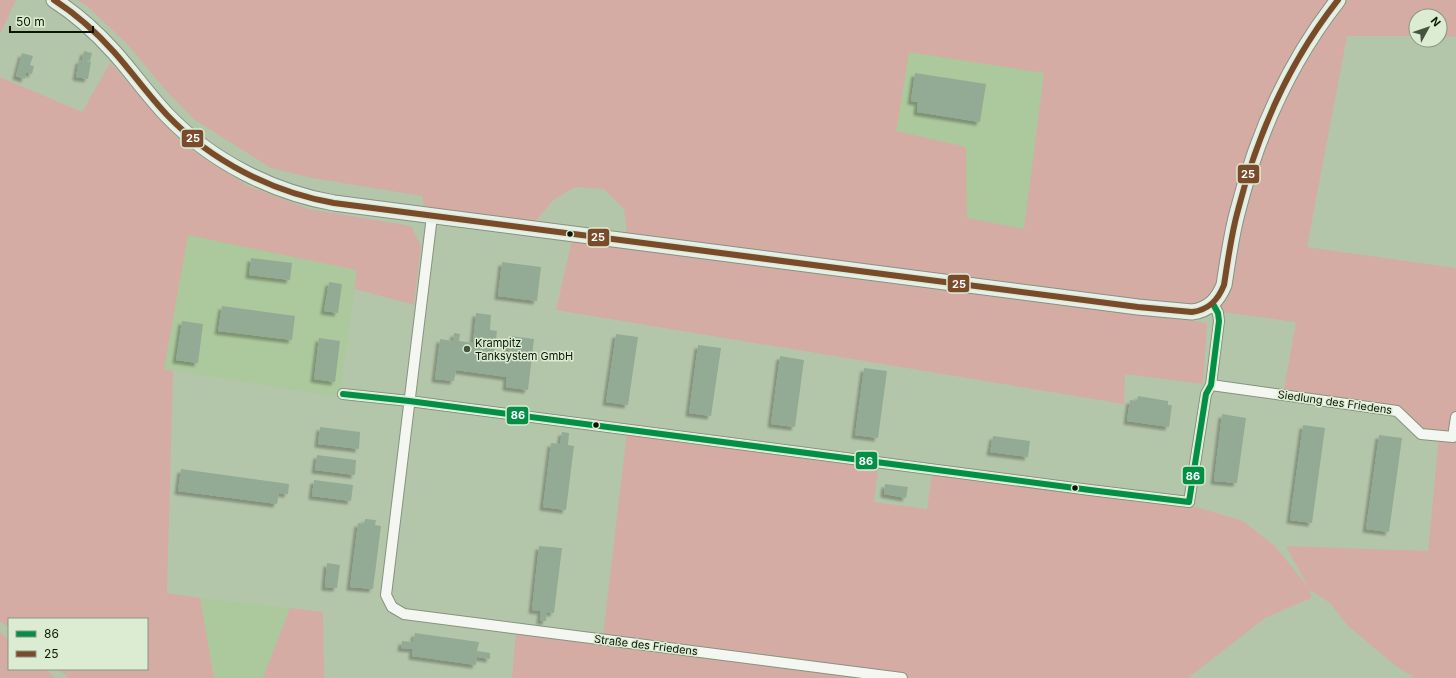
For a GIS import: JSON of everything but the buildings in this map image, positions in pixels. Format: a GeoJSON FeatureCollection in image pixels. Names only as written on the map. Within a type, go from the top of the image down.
{"type":"FeatureCollection","features":[{"type":"Feature","properties":{"kind":"main road"},"geometry":{"type":"LineString","coordinates":[[54,0],[80,19],[104,41],[159,106],[177,125],[204,147],[233,166],[264,182],[306,198],[432,216],[1138,307],[1192,312],[1200,311],[1213,304],[1220,294],[1224,285],[1238,210],[1247,175],[1259,141],[1297,62],[1338,0]]}},
{"type":"Feature","properties":{"kind":"street"},"geometry":{"type":"LineString","coordinates":[[408,401],[432,216]]}},
{"type":"Feature","properties":{"kind":"street"},"geometry":{"type":"LineString","coordinates":[[343,394],[408,401],[1189,502],[1206,394],[1211,385],[1219,321],[1218,313],[1213,304]]}},
{"type":"Feature","properties":{"kind":"street","name":"Siedlung des Friedens"},"geometry":{"type":"LineString","coordinates":[[1211,385],[1397,411],[1421,434],[1453,437],[1456,418]]}},
{"type":"Feature","properties":{"kind":"street","name":"Straße des Friedens"},"geometry":{"type":"LineString","coordinates":[[408,401],[386,595],[392,607],[404,614],[902,678]]}},
{"type":"Feature","properties":{"kind":"shaded area"},"geometry":{"type":"Polygon","coordinates":[[[0,0],[16,0],[0,34],[0,0]]]}},
{"type":"Feature","properties":{"kind":"shaded area"},"geometry":{"type":"Polygon","coordinates":[[[77,0],[1456,0],[1456,37],[1448,36],[1448,8],[1408,8],[1408,36],[1347,36],[1307,247],[1456,268],[1456,678],[1415,678],[1397,667],[1347,625],[1330,603],[1310,590],[1311,598],[1265,618],[1188,678],[512,678],[516,633],[602,644],[627,432],[878,467],[874,502],[927,509],[932,474],[1189,505],[1243,521],[1275,546],[1308,587],[1286,546],[1428,551],[1439,436],[1421,434],[1397,411],[1283,395],[1296,322],[627,234],[624,209],[604,189],[575,187],[553,200],[534,223],[424,207],[422,196],[312,178],[271,168],[195,120],[169,94],[128,45],[87,6],[77,0]],[[909,52],[896,131],[966,147],[967,218],[1024,229],[1044,73],[909,52]]]}},
{"type":"Feature","properties":{"kind":"shaded area"},"geometry":{"type":"Polygon","coordinates":[[[909,52],[1044,73],[1024,229],[967,218],[896,132],[909,52]]]}},
{"type":"Feature","properties":{"kind":"shaded area"},"geometry":{"type":"Polygon","coordinates":[[[110,63],[184,145],[248,186],[309,209],[411,226],[421,246],[414,305],[355,289],[356,270],[188,235],[164,369],[173,371],[167,593],[200,598],[214,678],[69,678],[59,670],[148,670],[148,618],[8,618],[8,628],[0,621],[0,77],[82,112],[110,63]]]}},
{"type":"Feature","properties":{"kind":"shaded area"},"geometry":{"type":"Polygon","coordinates":[[[188,234],[356,270],[355,289],[339,397],[164,369],[188,234]]]}},
{"type":"Feature","properties":{"kind":"shaded area"},"geometry":{"type":"Polygon","coordinates":[[[572,240],[1129,311],[1207,323],[1203,384],[1125,374],[1124,404],[556,310],[572,240]]]}},
{"type":"Feature","properties":{"kind":"shaded area"},"geometry":{"type":"Polygon","coordinates":[[[200,598],[290,608],[263,678],[214,678],[200,598]]]}},
{"type":"Feature","properties":{"kind":"shaded area"},"geometry":{"type":"Polygon","coordinates":[[[290,608],[323,612],[324,678],[263,678],[290,608]]]}},
{"type":"Feature","properties":{"kind":"shaded area"},"geometry":{"type":"Polygon","coordinates":[[[0,632],[8,639],[8,670],[46,670],[56,678],[0,678],[0,632]]]}},
{"type":"Feature","properties":{"kind":"transit line","name":"25"},"geometry":{"type":"LineString","coordinates":[[54,0],[78,17],[100,37],[167,115],[184,132],[203,147],[244,172],[288,191],[311,198],[334,203],[1138,307],[1192,312],[1208,307],[1216,300],[1222,290],[1238,210],[1265,127],[1290,73],[1321,23],[1338,0]]}},
{"type":"Feature","properties":{"kind":"transit line","name":"86"},"geometry":{"type":"LineString","coordinates":[[343,394],[409,401],[1189,502],[1206,394],[1211,385],[1219,321],[1218,313],[1213,304]]}},
{"type":"Feature","properties":{"kind":"place","name":"Krampitz Tanksystem GmbH"},"geometry":{"type":"Point","coordinates":[467,349]}}]}
